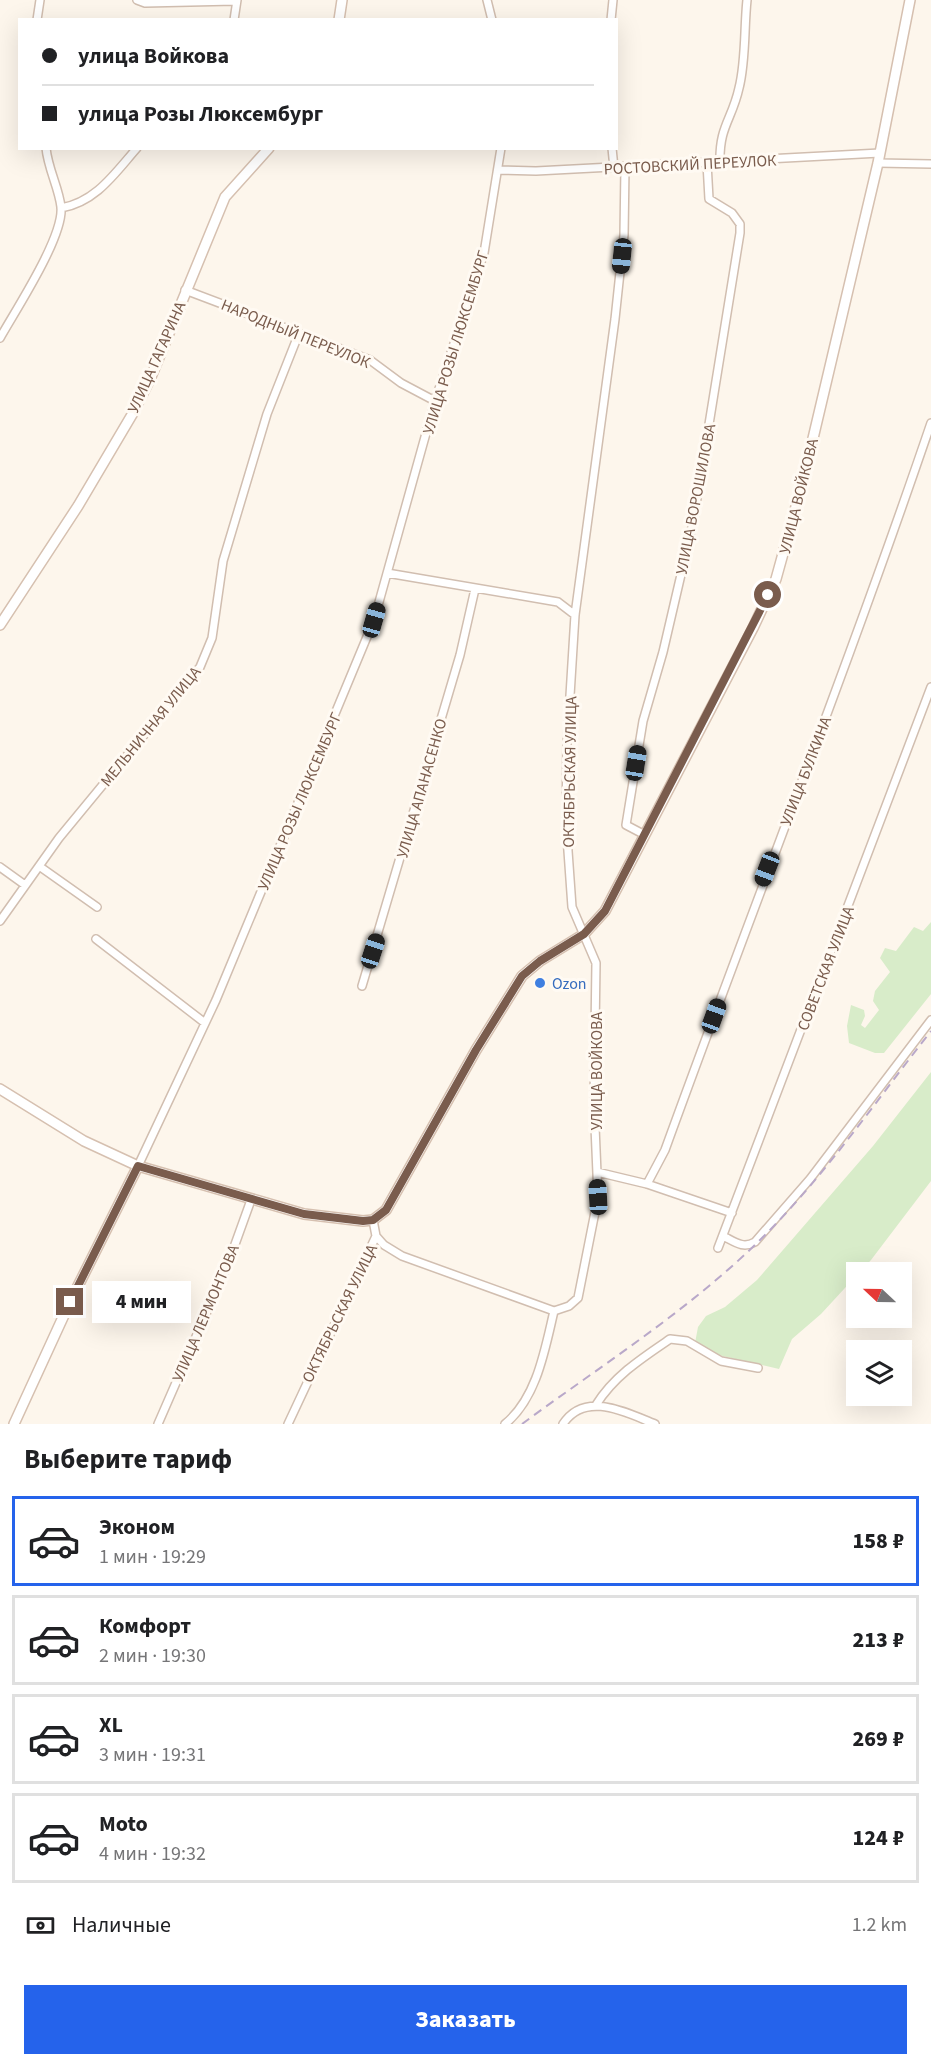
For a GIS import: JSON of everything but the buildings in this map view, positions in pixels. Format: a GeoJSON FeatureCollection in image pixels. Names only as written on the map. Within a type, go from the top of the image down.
{"type":"FeatureCollection","features":[{"type":"Feature","properties":{"kind":"main road"},"geometry":{"type":"LineString","coordinates":[[339,18],[342,0]]}},
{"type":"Feature","properties":{"kind":"main road","name":"УЛИЦА ВОЙКОВА"},"geometry":{"type":"LineString","coordinates":[[584,934],[605,911],[753,628],[776,579],[802,485],[879,158],[910,0]]}},
{"type":"Feature","properties":{"kind":"main road","name":"УЛИЦА ГАГАРИНА"},"geometry":{"type":"LineString","coordinates":[[0,625],[78,506],[133,413],[151,377],[225,196],[266,150]]}},
{"type":"Feature","properties":{"kind":"main road","name":"ОКТЯБРЬСКАЯ УЛИЦА"},"geometry":{"type":"LineString","coordinates":[[373,1220],[386,1210],[476,1050],[522,976],[540,961],[584,934]]}},
{"type":"Feature","properties":{"kind":"main road"},"geometry":{"type":"LineString","coordinates":[[0,1089],[84,1141],[138,1166],[304,1214],[373,1220]]}},
{"type":"Feature","properties":{"kind":"main road","name":"УЛИЦА РОЗЫ ЛЮКСЕМБУРГ"},"geometry":{"type":"LineString","coordinates":[[14,1424],[70,1302],[138,1166]]}},
{"type":"Feature","properties":{"kind":"street"},"geometry":{"type":"LineString","coordinates":[[37,18],[40,0]]}},
{"type":"Feature","properties":{"kind":"street"},"geometry":{"type":"LineString","coordinates":[[137,0],[145,3],[236,0],[234,18]]}},
{"type":"Feature","properties":{"kind":"street"},"geometry":{"type":"LineString","coordinates":[[487,0],[492,18]]}},
{"type":"Feature","properties":{"kind":"street"},"geometry":{"type":"LineString","coordinates":[[611,18],[613,0]]}},
{"type":"Feature","properties":{"kind":"street"},"geometry":{"type":"LineString","coordinates":[[720,163],[721,133],[733,109],[740,85],[747,0]]}},
{"type":"Feature","properties":{"kind":"street"},"geometry":{"type":"LineString","coordinates":[[0,338],[54,237],[61,208],[48,165],[46,150]]}},
{"type":"Feature","properties":{"kind":"street"},"geometry":{"type":"LineString","coordinates":[[61,208],[87,199],[101,190],[135,150]]}},
{"type":"Feature","properties":{"kind":"street","name":"УЛИЦА РОЗЫ ЛЮКСЕМБУРГ"},"geometry":{"type":"LineString","coordinates":[[138,1166],[205,1023],[374,620],[435,401],[484,253],[500,170],[501,150]]}},
{"type":"Feature","properties":{"kind":"street"},"geometry":{"type":"LineString","coordinates":[[612,150],[614,168]]}},
{"type":"Feature","properties":{"kind":"street","name":"РОСТОВСКИЙ ПЕРЕУЛОК"},"geometry":{"type":"LineString","coordinates":[[500,170],[536,171],[879,158],[931,164]]}},
{"type":"Feature","properties":{"kind":"street","name":"УЛИЦА ВОРОШИЛОВА"},"geometry":{"type":"LineString","coordinates":[[645,835],[626,825],[643,721],[663,652],[693,523],[740,233],[740,224],[732,213],[709,200],[707,163]]}},
{"type":"Feature","properties":{"kind":"street","name":"ОКТЯБРЬСКАЯ УЛИЦА"},"geometry":{"type":"LineString","coordinates":[[584,934],[572,907],[566,823],[567,744],[575,615],[615,319],[624,235],[625,167]]}},
{"type":"Feature","properties":{"kind":"street","name":"НАРОДНЫЙ ПЕРЕУЛОК"},"geometry":{"type":"LineString","coordinates":[[185,290],[370,360],[401,383],[435,401]]}},
{"type":"Feature","properties":{"kind":"street","name":"МЕЛЬНИЧНАЯ УЛИЦА"},"geometry":{"type":"LineString","coordinates":[[0,921],[39,866],[200,667],[212,638],[224,561],[260,436],[299,333]]}},
{"type":"Feature","properties":{"kind":"street","name":"УЛИЦА БУЛКИНА"},"geometry":{"type":"LineString","coordinates":[[647,1184],[665,1150],[759,890],[866,613],[931,423]]}},
{"type":"Feature","properties":{"kind":"street"},"geometry":{"type":"LineString","coordinates":[[387,573],[558,602],[575,615]]}},
{"type":"Feature","properties":{"kind":"street","name":"УЛИЦА АПАНАСЕНКО"},"geometry":{"type":"LineString","coordinates":[[362,986],[460,656],[476,589]]}},
{"type":"Feature","properties":{"kind":"street","name":"СОВЕТСКАЯ УЛИЦА"},"geometry":{"type":"LineString","coordinates":[[718,1248],[931,687]]}},
{"type":"Feature","properties":{"kind":"street"},"geometry":{"type":"LineString","coordinates":[[39,866],[97,907]]}},
{"type":"Feature","properties":{"kind":"street"},"geometry":{"type":"LineString","coordinates":[[0,867],[25,885]]}},
{"type":"Feature","properties":{"kind":"street","name":"УЛИЦА ВОЙКОВА"},"geometry":{"type":"LineString","coordinates":[[554,1311],[569,1306],[578,1298],[598,1197],[594,1103],[596,963],[584,934]]}},
{"type":"Feature","properties":{"kind":"street"},"geometry":{"type":"LineString","coordinates":[[96,939],[205,1023]]}},
{"type":"Feature","properties":{"kind":"street"},"geometry":{"type":"LineString","coordinates":[[723,1236],[740,1245],[748,1246],[755,1242],[810,1179],[931,1020]]}},
{"type":"Feature","properties":{"kind":"street"},"geometry":{"type":"LineString","coordinates":[[597,1172],[647,1184],[732,1213]]}},
{"type":"Feature","properties":{"kind":"street","name":"УЛИЦА ЛЕРМОНТОВА"},"geometry":{"type":"LineString","coordinates":[[158,1424],[229,1261],[251,1200]]}},
{"type":"Feature","properties":{"kind":"street","name":"ОКТЯБРЬСКАЯ УЛИЦА"},"geometry":{"type":"LineString","coordinates":[[288,1424],[376,1236],[373,1220]]}},
{"type":"Feature","properties":{"kind":"street"},"geometry":{"type":"LineString","coordinates":[[376,1236],[384,1245],[402,1256],[554,1311],[546,1345],[531,1390],[518,1414],[505,1424]]}},
{"type":"Feature","properties":{"kind":"street"},"geometry":{"type":"LineString","coordinates":[[596,1406],[607,1388],[631,1366],[670,1339],[687,1341],[721,1361],[758,1368]]}},
{"type":"Feature","properties":{"kind":"street"},"geometry":{"type":"LineString","coordinates":[[563,1422],[581,1409],[596,1406],[631,1413],[655,1424]]}},
{"type":"Feature","properties":{"kind":"green space"},"geometry":{"type":"Polygon","coordinates":[[[931,922],[931,994],[884,1053],[875,1053],[849,1043],[847,1026],[851,1005],[864,1010],[865,1016],[861,1025],[865,1028],[879,1010],[873,1001],[875,991],[890,972],[880,958],[885,948],[896,951],[914,927],[923,931],[931,922]]]}},
{"type":"Feature","properties":{"kind":"green space"},"geometry":{"type":"Polygon","coordinates":[[[931,1072],[931,1181],[869,1262],[846,1262],[846,1287],[821,1314],[792,1339],[779,1369],[714,1354],[695,1343],[698,1327],[706,1316],[725,1307],[757,1280],[873,1146],[931,1072]]]}},
{"type":"Feature","properties":{"kind":"railway"},"geometry":{"type":"LineString","coordinates":[[522,1424],[675,1313],[733,1266],[783,1216],[828,1165],[931,1031]]}},
{"type":"Feature","properties":{"kind":"place","name":"Ozon"},"geometry":{"type":"Point","coordinates":[540,983]}},
{"type":"Feature","properties":{"kind":"route"},"geometry":{"type":"LineString","coordinates":[[70,1302],[138,1166],[304,1214],[363,1221],[373,1220],[386,1210],[476,1050],[522,976],[540,961],[584,934],[605,911],[768,595]]}}]}
